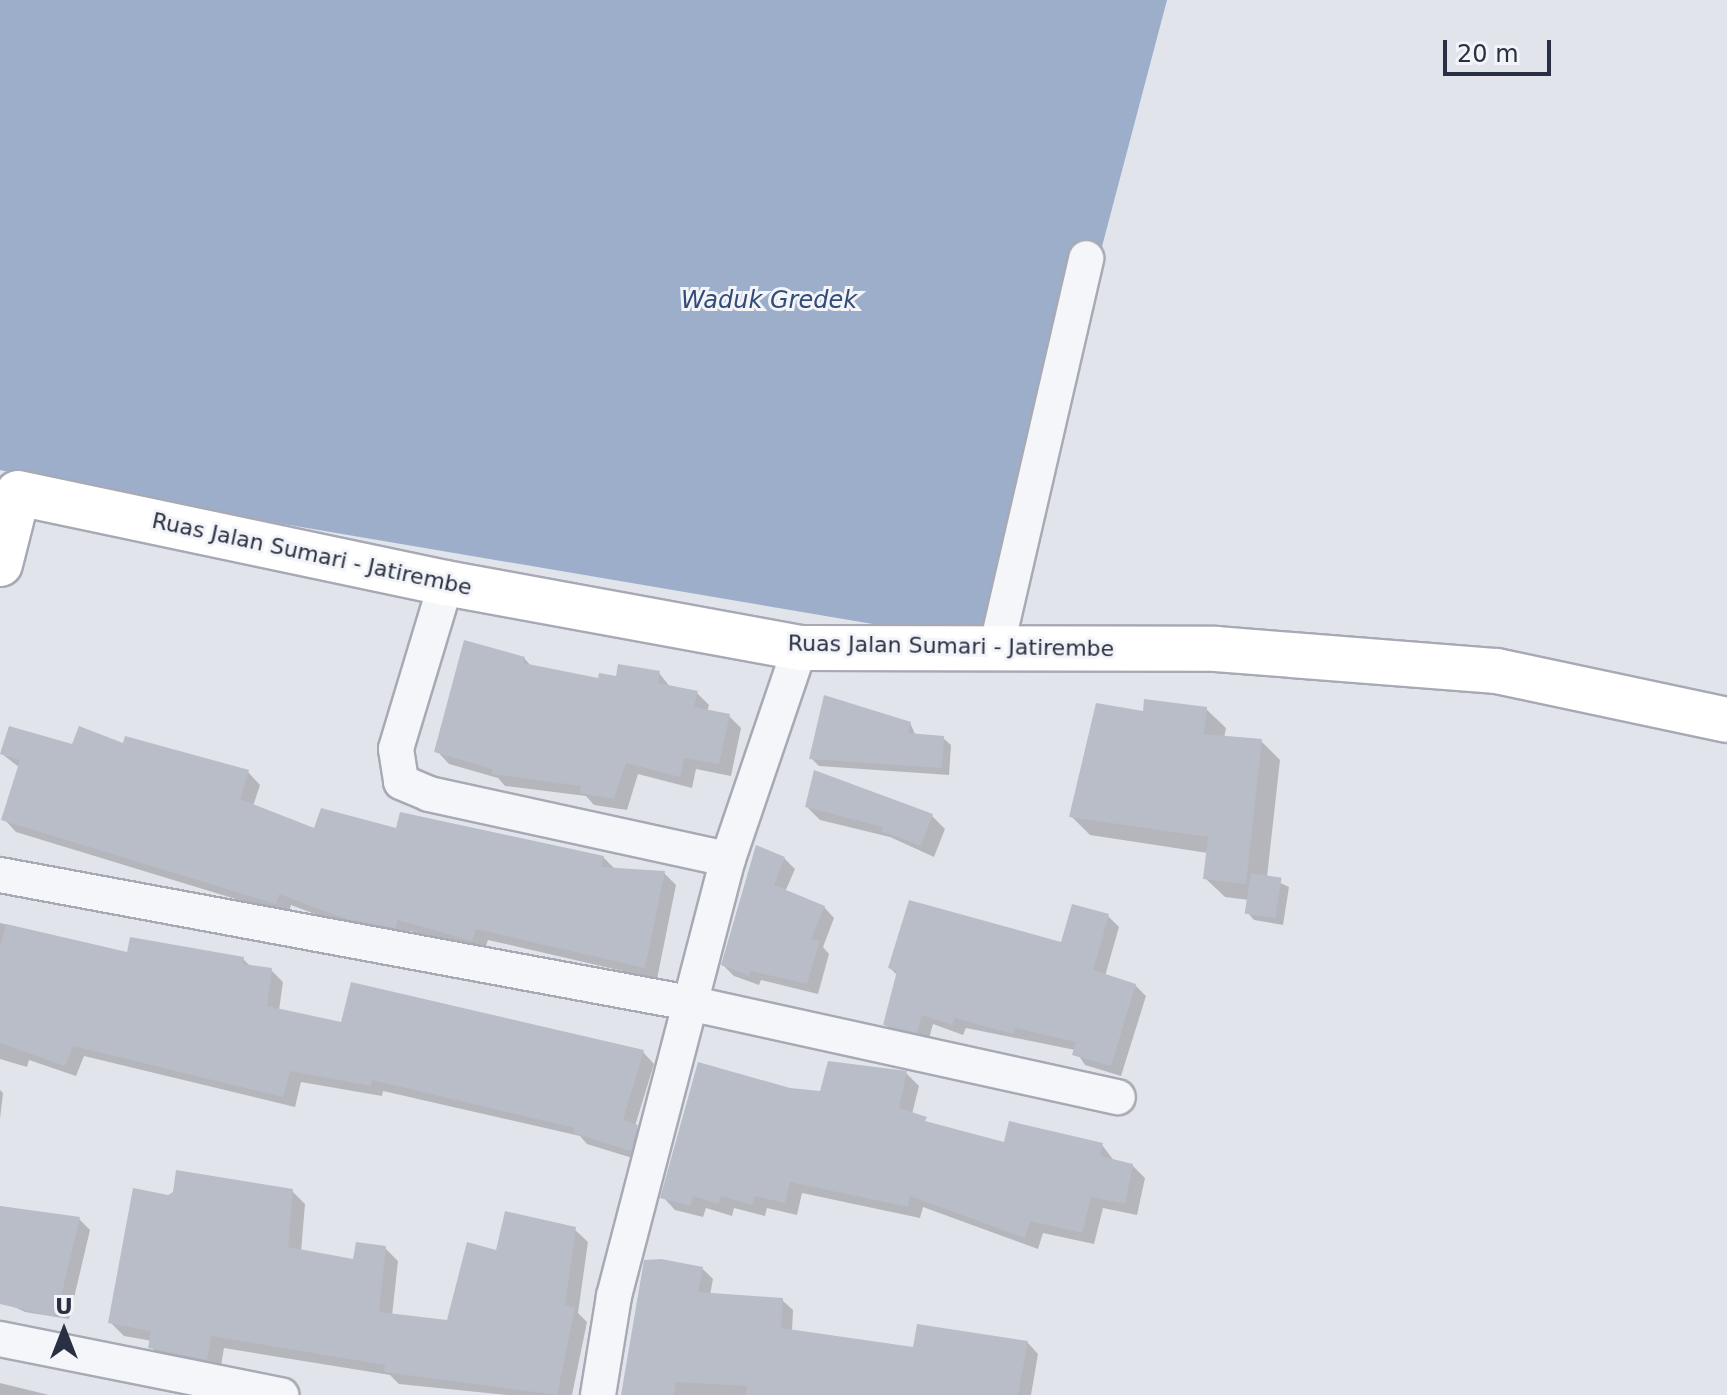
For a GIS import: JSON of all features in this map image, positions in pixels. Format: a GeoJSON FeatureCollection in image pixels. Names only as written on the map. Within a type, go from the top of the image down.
{"type":"FeatureCollection","features":[{"type":"Feature","properties":{"kind":"main road","name":"Ruas Jalan Sumari - Jatirembe"},"geometry":{"type":"LineString","coordinates":[[0,564],[9,491],[446,583],[800,648],[997,645],[1216,649],[1497,671],[1727,720]]}},
{"type":"Feature","properties":{"kind":"street"},"geometry":{"type":"LineString","coordinates":[[997,645],[1086,258]]}},
{"type":"Feature","properties":{"kind":"street"},"geometry":{"type":"LineString","coordinates":[[446,583],[396,749],[401,782],[420,792],[728,859]]}},
{"type":"Feature","properties":{"kind":"street"},"geometry":{"type":"LineString","coordinates":[[598,1395],[614,1296],[689,1003],[728,859],[800,648]]}},
{"type":"Feature","properties":{"kind":"street"},"geometry":{"type":"LineString","coordinates":[[0,875],[689,1003],[1118,1097]]}},
{"type":"Feature","properties":{"kind":"street"},"geometry":{"type":"LineString","coordinates":[[0,1339],[281,1395]]}},
{"type":"Feature","properties":{"kind":"water","name":"Waduk Gredek"},"geometry":{"type":"Polygon","coordinates":[[[0,0],[1167,0],[997,645],[130,498],[0,470],[0,0]]]}},
{"type":"Feature","properties":{"kind":"building"},"geometry":{"type":"Polygon","coordinates":[[[464,640],[525,657],[523,663],[598,678],[599,673],[616,676],[618,664],[660,671],[658,683],[698,691],[694,707],[730,714],[719,764],[684,758],[680,777],[626,763],[614,799],[580,793],[581,786],[491,774],[492,769],[434,752],[464,640]]]}},
{"type":"Feature","properties":{"kind":"building"},"geometry":{"type":"Polygon","coordinates":[[[824,695],[911,722],[908,733],[944,736],[942,768],[809,759],[824,695]]]}},
{"type":"Feature","properties":{"kind":"building"},"geometry":{"type":"Polygon","coordinates":[[[1144,699],[1207,707],[1204,734],[1262,739],[1246,884],[1203,879],[1208,837],[1069,817],[1096,703],[1143,711],[1144,699]]]}},
{"type":"Feature","properties":{"kind":"building"},"geometry":{"type":"Polygon","coordinates":[[[9,726],[72,744],[79,726],[123,743],[125,736],[249,770],[240,799],[314,828],[321,808],[396,828],[400,812],[604,856],[601,867],[665,871],[645,968],[476,929],[472,941],[398,920],[395,928],[346,919],[279,894],[276,904],[1,820],[20,760],[0,754],[9,726]]]}},
{"type":"Feature","properties":{"kind":"building"},"geometry":{"type":"Polygon","coordinates":[[[814,770],[933,814],[921,846],[881,831],[883,827],[805,807],[814,770]]]}},
{"type":"Feature","properties":{"kind":"building"},"geometry":{"type":"Polygon","coordinates":[[[756,845],[785,857],[774,885],[825,906],[811,939],[820,941],[807,984],[751,971],[749,976],[721,965],[756,845]]]}},
{"type":"Feature","properties":{"kind":"building"},"geometry":{"type":"Polygon","coordinates":[[[1251,873],[1282,878],[1275,918],[1245,913],[1251,873]]]}},
{"type":"Feature","properties":{"kind":"building"},"geometry":{"type":"Polygon","coordinates":[[[909,900],[1061,942],[1072,904],[1109,914],[1093,970],[1136,984],[1111,1066],[1072,1055],[1076,1042],[1015,1028],[1013,1034],[955,1018],[952,1025],[922,1015],[917,1033],[883,1025],[897,971],[888,968],[909,900]]]}},
{"type":"Feature","properties":{"kind":"building"},"geometry":{"type":"Polygon","coordinates":[[[6,924],[127,952],[130,937],[244,957],[243,964],[272,968],[267,1006],[341,1022],[351,982],[644,1050],[623,1120],[638,1125],[631,1151],[573,1133],[575,1128],[372,1080],[371,1086],[290,1071],[283,1097],[73,1046],[65,1066],[0,1043],[0,948],[6,924]]]}},
{"type":"Feature","properties":{"kind":"building"},"geometry":{"type":"Polygon","coordinates":[[[828,1061],[907,1071],[899,1108],[927,1117],[925,1121],[1004,1142],[1009,1121],[1103,1143],[1100,1156],[1133,1164],[1125,1204],[1091,1197],[1082,1233],[1030,1221],[1025,1238],[910,1196],[908,1207],[790,1182],[785,1203],[755,1196],[752,1205],[721,1196],[719,1204],[693,1196],[690,1206],[660,1198],[698,1062],[790,1088],[820,1091],[828,1061]]]}},
{"type":"Feature","properties":{"kind":"building"},"geometry":{"type":"Polygon","coordinates":[[[176,1170],[293,1189],[288,1247],[353,1259],[356,1242],[386,1246],[379,1312],[447,1320],[467,1242],[496,1250],[505,1211],[576,1227],[565,1305],[575,1308],[557,1395],[384,1372],[385,1365],[211,1336],[207,1360],[148,1348],[151,1331],[108,1323],[133,1188],[168,1195],[173,1192],[176,1170]]]}},
{"type":"Feature","properties":{"kind":"building"},"geometry":{"type":"Polygon","coordinates":[[[0,1206],[80,1217],[56,1317],[0,1304],[0,1206]]]}},
{"type":"Feature","properties":{"kind":"building"},"geometry":{"type":"Polygon","coordinates":[[[661,1259],[703,1267],[698,1292],[783,1298],[781,1328],[913,1347],[917,1324],[1028,1341],[1018,1395],[746,1395],[747,1386],[676,1382],[674,1395],[621,1395],[644,1260],[661,1259]]]}}]}
